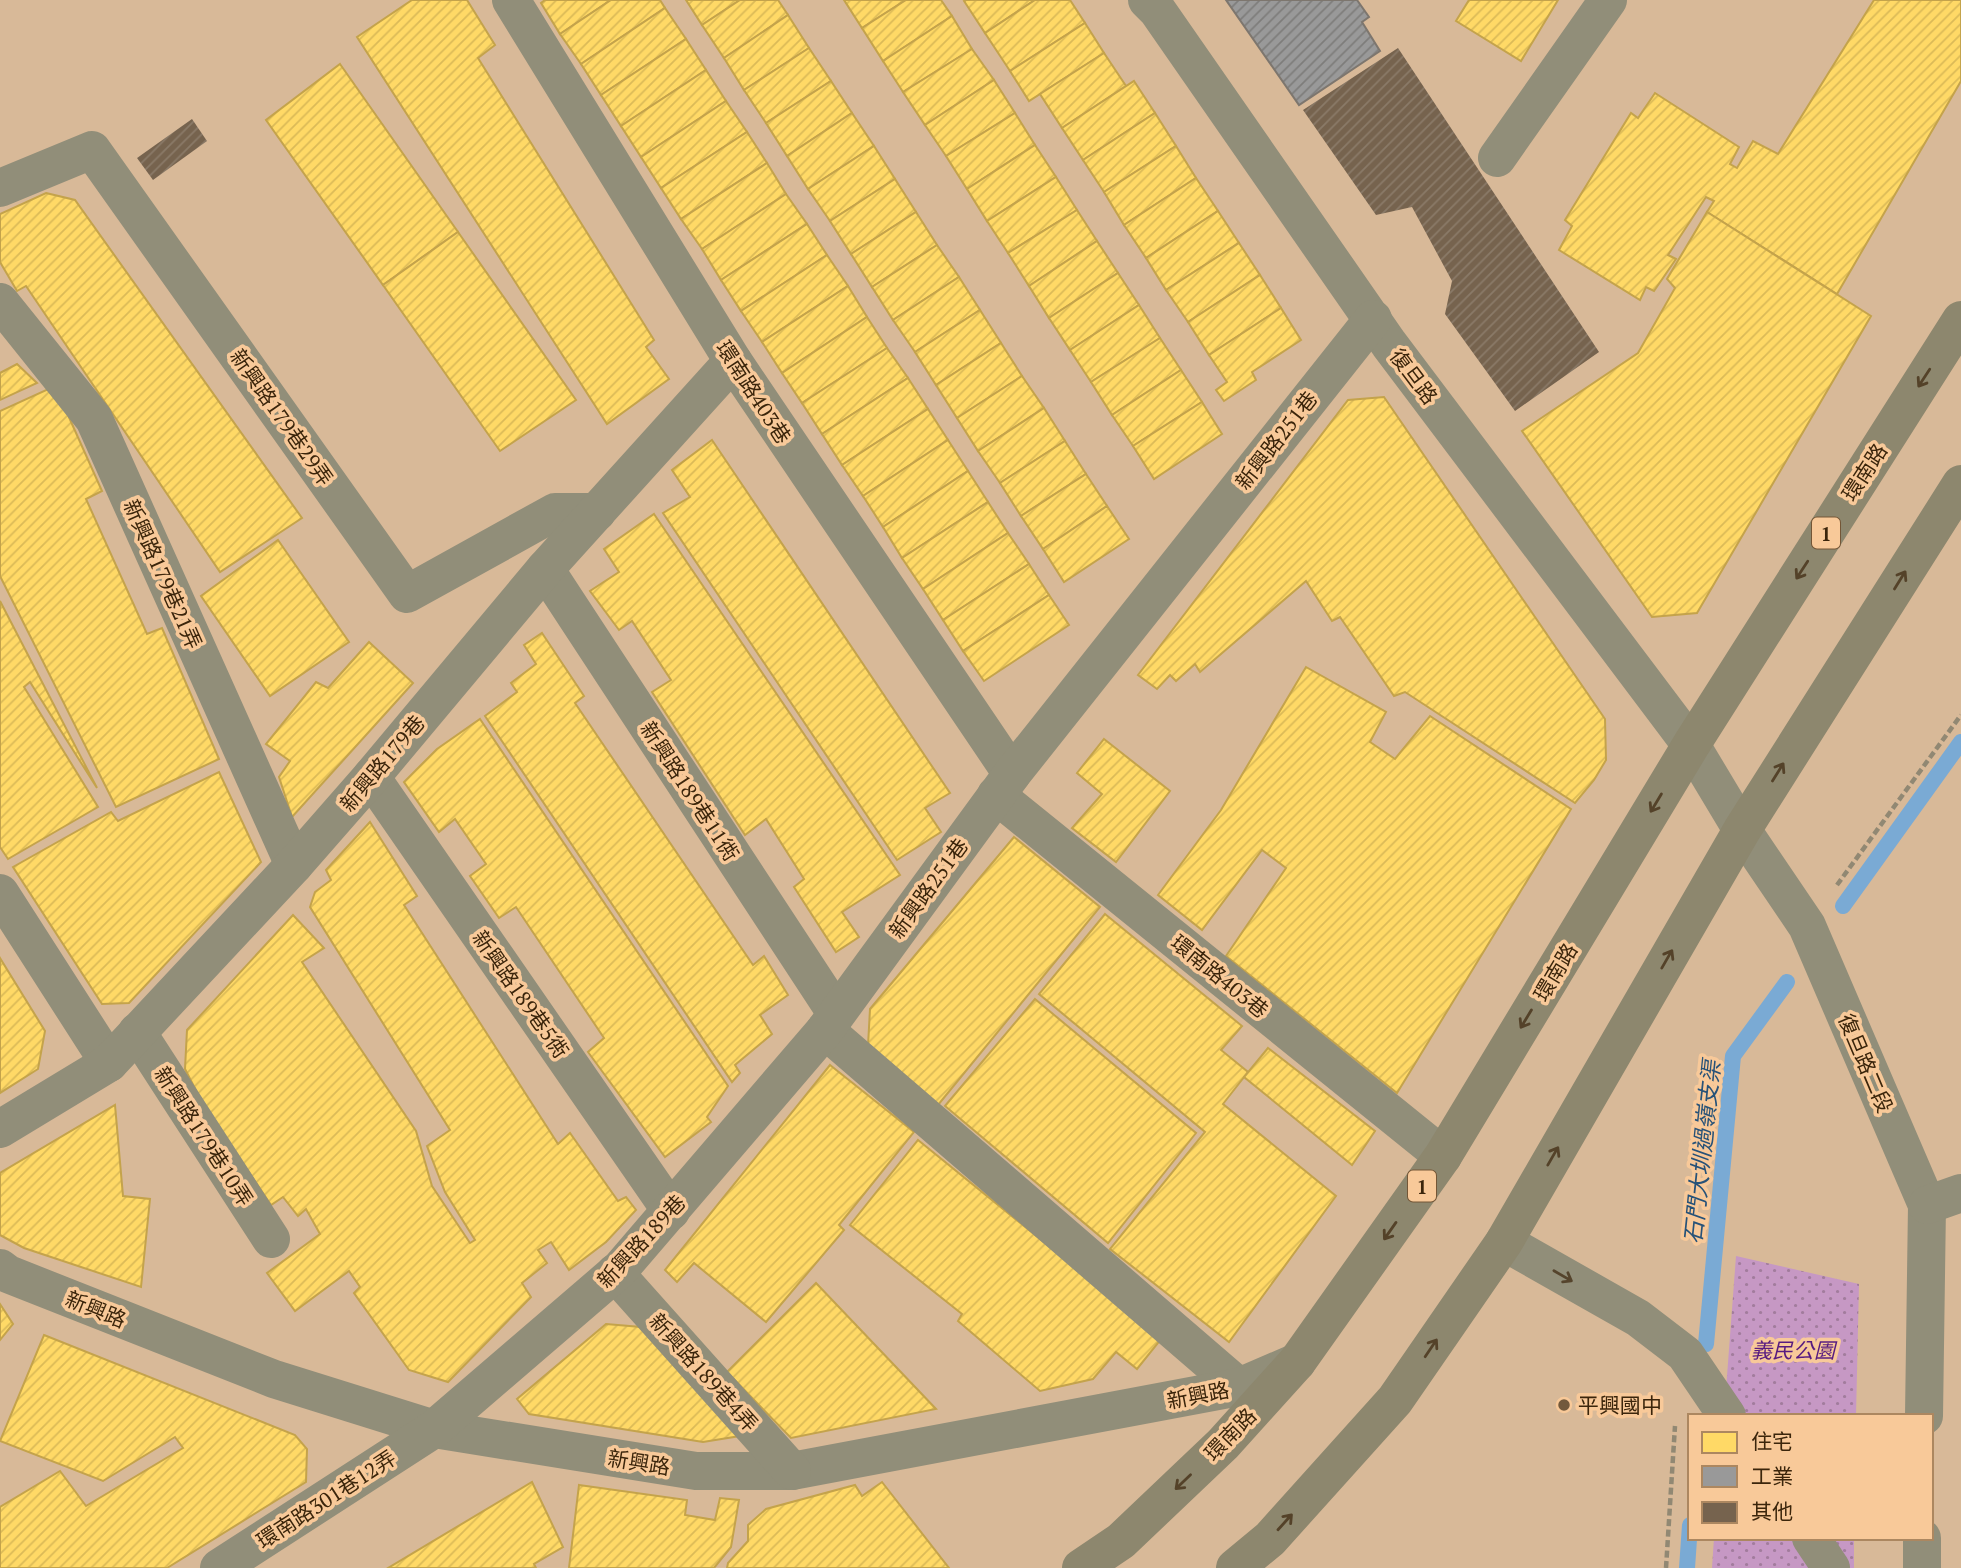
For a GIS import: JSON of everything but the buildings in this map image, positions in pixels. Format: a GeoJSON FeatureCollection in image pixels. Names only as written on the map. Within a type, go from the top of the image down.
{"type":"FeatureCollection","features":[{"type":"Feature","properties":{"kind":"main road","name":"環南路"},"geometry":{"type":"LineString","coordinates":[[1081,1568],[1121,1541],[1223,1444],[1297,1362],[1443,1156],[1690,745],[1961,320]]}},
{"type":"Feature","properties":{"kind":"main road"},"geometry":{"type":"LineString","coordinates":[[1235,1568],[1270,1539],[1395,1400],[1504,1242],[1742,830],[1961,484]]}},
{"type":"Feature","properties":{"kind":"street","name":"環南路403巷"},"geometry":{"type":"LineString","coordinates":[[511,0],[733,361],[1004,784],[1443,1156]]}},
{"type":"Feature","properties":{"kind":"street","name":"復旦路"},"geometry":{"type":"LineString","coordinates":[[1147,0],[1157,10],[1389,344],[1690,745]]}},
{"type":"Feature","properties":{"kind":"street"},"geometry":{"type":"LineString","coordinates":[[1497,158],[1608,0]]}},
{"type":"Feature","properties":{"kind":"street","name":"新興路179巷29弄"},"geometry":{"type":"LineString","coordinates":[[0,188],[92,150],[407,594],[555,512],[597,512]]}},
{"type":"Feature","properties":{"kind":"street","name":"新興路179巷21弄"},"geometry":{"type":"LineString","coordinates":[[0,302],[94,419],[294,865]]}},
{"type":"Feature","properties":{"kind":"street","name":"新興路251巷"},"geometry":{"type":"LineString","coordinates":[[831,1022],[1004,784],[1373,318]]}},
{"type":"Feature","properties":{"kind":"street","name":"新興路179巷"},"geometry":{"type":"LineString","coordinates":[[0,1129],[109,1063],[294,865],[545,569],[733,361]]}},
{"type":"Feature","properties":{"kind":"street","name":"新興路189巷11衖"},"geometry":{"type":"LineString","coordinates":[[545,569],[831,1022]]}},
{"type":"Feature","properties":{"kind":"street","name":"復旦路二段"},"geometry":{"type":"LineString","coordinates":[[1690,745],[1742,830],[1807,926],[1944,1199],[1924,1414]]}},
{"type":"Feature","properties":{"kind":"street","name":"新興路189巷5衖"},"geometry":{"type":"LineString","coordinates":[[371,777],[671,1211]]}},
{"type":"Feature","properties":{"kind":"street"},"geometry":{"type":"LineString","coordinates":[[0,893],[109,1063]]}},
{"type":"Feature","properties":{"kind":"street"},"geometry":{"type":"LineString","coordinates":[[831,1022],[1239,1387]]}},
{"type":"Feature","properties":{"kind":"street","name":"新興路189巷"},"geometry":{"type":"LineString","coordinates":[[434,1429],[620,1269],[831,1022]]}},
{"type":"Feature","properties":{"kind":"street","name":"新興路179巷10弄"},"geometry":{"type":"LineString","coordinates":[[137,1032],[271,1239]]}},
{"type":"Feature","properties":{"kind":"street"},"geometry":{"type":"LineString","coordinates":[[1504,1242],[1638,1318],[1685,1354],[1726,1414]]}},
{"type":"Feature","properties":{"kind":"street","name":"新興路"},"geometry":{"type":"LineString","coordinates":[[0,1268],[8,1274],[274,1379],[434,1429],[696,1471],[792,1471],[1239,1387],[1297,1362]]}},
{"type":"Feature","properties":{"kind":"street","name":"新興路189巷4弄"},"geometry":{"type":"LineString","coordinates":[[615,1273],[792,1471]]}},
{"type":"Feature","properties":{"kind":"street","name":"環南路301巷12弄"},"geometry":{"type":"LineString","coordinates":[[219,1568],[434,1429]]}},
{"type":"Feature","properties":{"kind":"street"},"geometry":{"type":"LineString","coordinates":[[1812,1540],[1831,1568]]}},
{"type":"Feature","properties":{"kind":"street"},"geometry":{"type":"LineString","coordinates":[[1922,1540],[1922,1568]]}},
{"type":"Feature","properties":{"kind":"path"},"geometry":{"type":"LineString","coordinates":[[1807,926],[1961,715]]}},
{"type":"Feature","properties":{"kind":"path"},"geometry":{"type":"LineString","coordinates":[[1666,1568],[1676,1423]]}},
{"type":"Feature","properties":{"kind":"green space","name":"義民公園"},"geometry":{"type":"Polygon","coordinates":[[[1736,1256],[1859,1284],[1856,1414],[1724,1414],[1736,1256]]]}},
{"type":"Feature","properties":{"kind":"green space"},"geometry":{"type":"Polygon","coordinates":[[[1714,1540],[1854,1540],[1854,1568],[1712,1568],[1714,1540]]]}},
{"type":"Feature","properties":{"kind":"waterway","name":"石門大圳過嶺支渠"},"geometry":{"type":"LineString","coordinates":[[1843,906],[1961,742]]}},
{"type":"Feature","properties":{"kind":"waterway","name":"石門大圳過嶺支渠"},"geometry":{"type":"LineString","coordinates":[[1706,1344],[1733,1056],[1787,982]]}},
{"type":"Feature","properties":{"kind":"waterway","name":"石門大圳過嶺支渠"},"geometry":{"type":"LineString","coordinates":[[1687,1568],[1689,1540]]}},
{"type":"Feature","properties":{"kind":"place","name":"平興國中"},"geometry":{"type":"Point","coordinates":[1564,1405]}}]}
